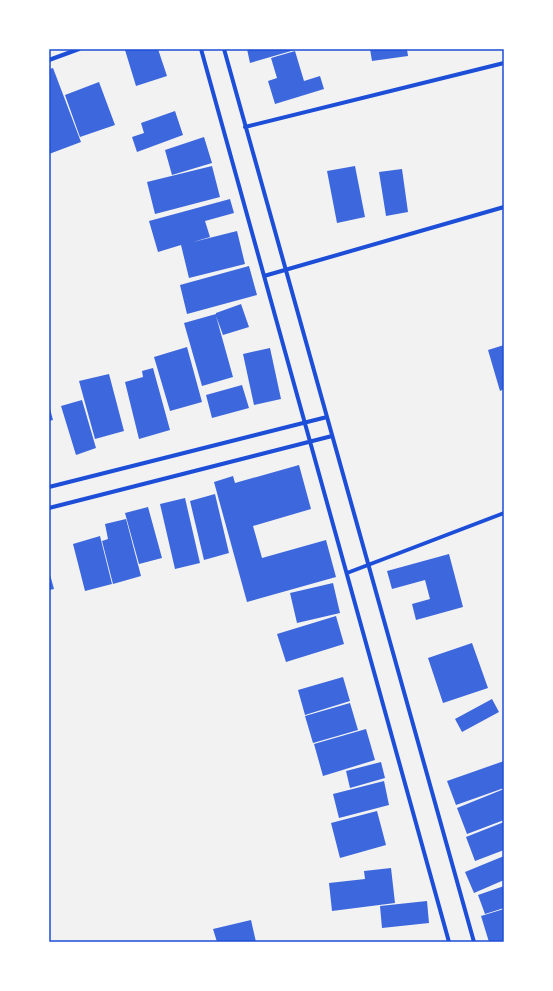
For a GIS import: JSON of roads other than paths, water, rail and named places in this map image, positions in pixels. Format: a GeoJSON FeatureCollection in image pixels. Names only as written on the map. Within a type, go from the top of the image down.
{"type":"FeatureCollection","features":[{"type":"Feature","properties":{"kind":"street"},"geometry":{"type":"LineString","coordinates":[[49,60],[78,49]]}},
{"type":"Feature","properties":{"kind":"street"},"geometry":{"type":"LineString","coordinates":[[201,49],[449,942]]}},
{"type":"Feature","properties":{"kind":"street"},"geometry":{"type":"LineString","coordinates":[[224,49],[474,942]]}},
{"type":"Feature","properties":{"kind":"street"},"geometry":{"type":"LineString","coordinates":[[245,127],[504,63]]}},
{"type":"Feature","properties":{"kind":"street"},"geometry":{"type":"LineString","coordinates":[[264,276],[504,207]]}},
{"type":"Feature","properties":{"kind":"street"},"geometry":{"type":"LineString","coordinates":[[49,487],[327,417]]}},
{"type":"Feature","properties":{"kind":"street"},"geometry":{"type":"LineString","coordinates":[[49,508],[332,436]]}},
{"type":"Feature","properties":{"kind":"street"},"geometry":{"type":"LineString","coordinates":[[347,573],[504,513]]}}]}
